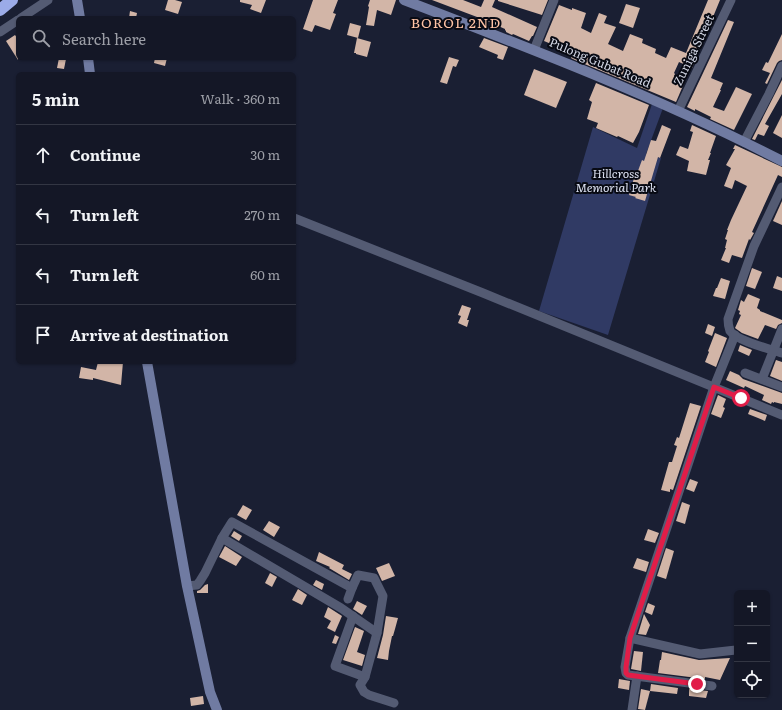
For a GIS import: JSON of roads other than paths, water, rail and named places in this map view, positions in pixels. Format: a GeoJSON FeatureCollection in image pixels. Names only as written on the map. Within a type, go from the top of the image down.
{"type":"FeatureCollection","features":[{"type":"Feature","properties":{"kind":"highway"},"geometry":{"type":"LineString","coordinates":[[0,10],[12,0]]}},
{"type":"Feature","properties":{"kind":"main road"},"geometry":{"type":"LineString","coordinates":[[77,0],[80,16]]}},
{"type":"Feature","properties":{"kind":"main road","name":"Pulong Gubat Road"},"geometry":{"type":"LineString","coordinates":[[404,0],[534,50],[678,111],[782,161]]}},
{"type":"Feature","properties":{"kind":"main road"},"geometry":{"type":"LineString","coordinates":[[88,60],[90,72]]}},
{"type":"Feature","properties":{"kind":"main road"},"geometry":{"type":"LineString","coordinates":[[147,364],[187,586],[210,692],[217,710]]}},
{"type":"Feature","properties":{"kind":"street"},"geometry":{"type":"LineString","coordinates":[[24,16],[48,0]]}},
{"type":"Feature","properties":{"kind":"street"},"geometry":{"type":"LineString","coordinates":[[534,50],[554,0]]}},
{"type":"Feature","properties":{"kind":"street","name":"Zuniga Street"},"geometry":{"type":"LineString","coordinates":[[678,111],[731,0]]}},
{"type":"Feature","properties":{"kind":"street"},"geometry":{"type":"LineString","coordinates":[[0,32],[16,21]]}},
{"type":"Feature","properties":{"kind":"street"},"geometry":{"type":"LineString","coordinates":[[744,142],[782,66]]}},
{"type":"Feature","properties":{"kind":"street"},"geometry":{"type":"LineString","coordinates":[[778,351],[753,344],[735,335],[730,330],[728,319],[754,246],[782,187]]}},
{"type":"Feature","properties":{"kind":"street"},"geometry":{"type":"LineString","coordinates":[[296,219],[782,415]]}},
{"type":"Feature","properties":{"kind":"street"},"geometry":{"type":"LineString","coordinates":[[762,379],[778,351],[782,329]]}},
{"type":"Feature","properties":{"kind":"street"},"geometry":{"type":"LineString","coordinates":[[712,686],[628,675],[626,673],[626,667],[630,638],[714,387],[735,335]]}},
{"type":"Feature","properties":{"kind":"street"},"geometry":{"type":"LineString","coordinates":[[745,373],[782,387]]}},
{"type":"Feature","properties":{"kind":"street"},"geometry":{"type":"LineString","coordinates":[[187,586],[196,585],[200,581],[232,522],[352,588]]}},
{"type":"Feature","properties":{"kind":"street"},"geometry":{"type":"LineString","coordinates":[[222,538],[353,616],[377,634]]}},
{"type":"Feature","properties":{"kind":"street"},"geometry":{"type":"LineString","coordinates":[[348,599],[358,575],[374,578],[383,596],[377,634],[365,678],[360,685],[364,692],[369,695],[394,703]]}},
{"type":"Feature","properties":{"kind":"street"},"geometry":{"type":"LineString","coordinates":[[353,616],[335,666],[365,678]]}},
{"type":"Feature","properties":{"kind":"street"},"geometry":{"type":"LineString","coordinates":[[630,638],[700,654],[734,650]]}},
{"type":"Feature","properties":{"kind":"street"},"geometry":{"type":"LineString","coordinates":[[632,710],[637,676]]}},
{"type":"Feature","properties":{"kind":"district","name":"BOROL 2ND"},"geometry":{"type":"Point","coordinates":[456,23]}},
{"type":"Feature","properties":{"kind":"park label","name":"Hillcross Memorial Park"},"geometry":{"type":"Point","coordinates":[616,181]}}]}
